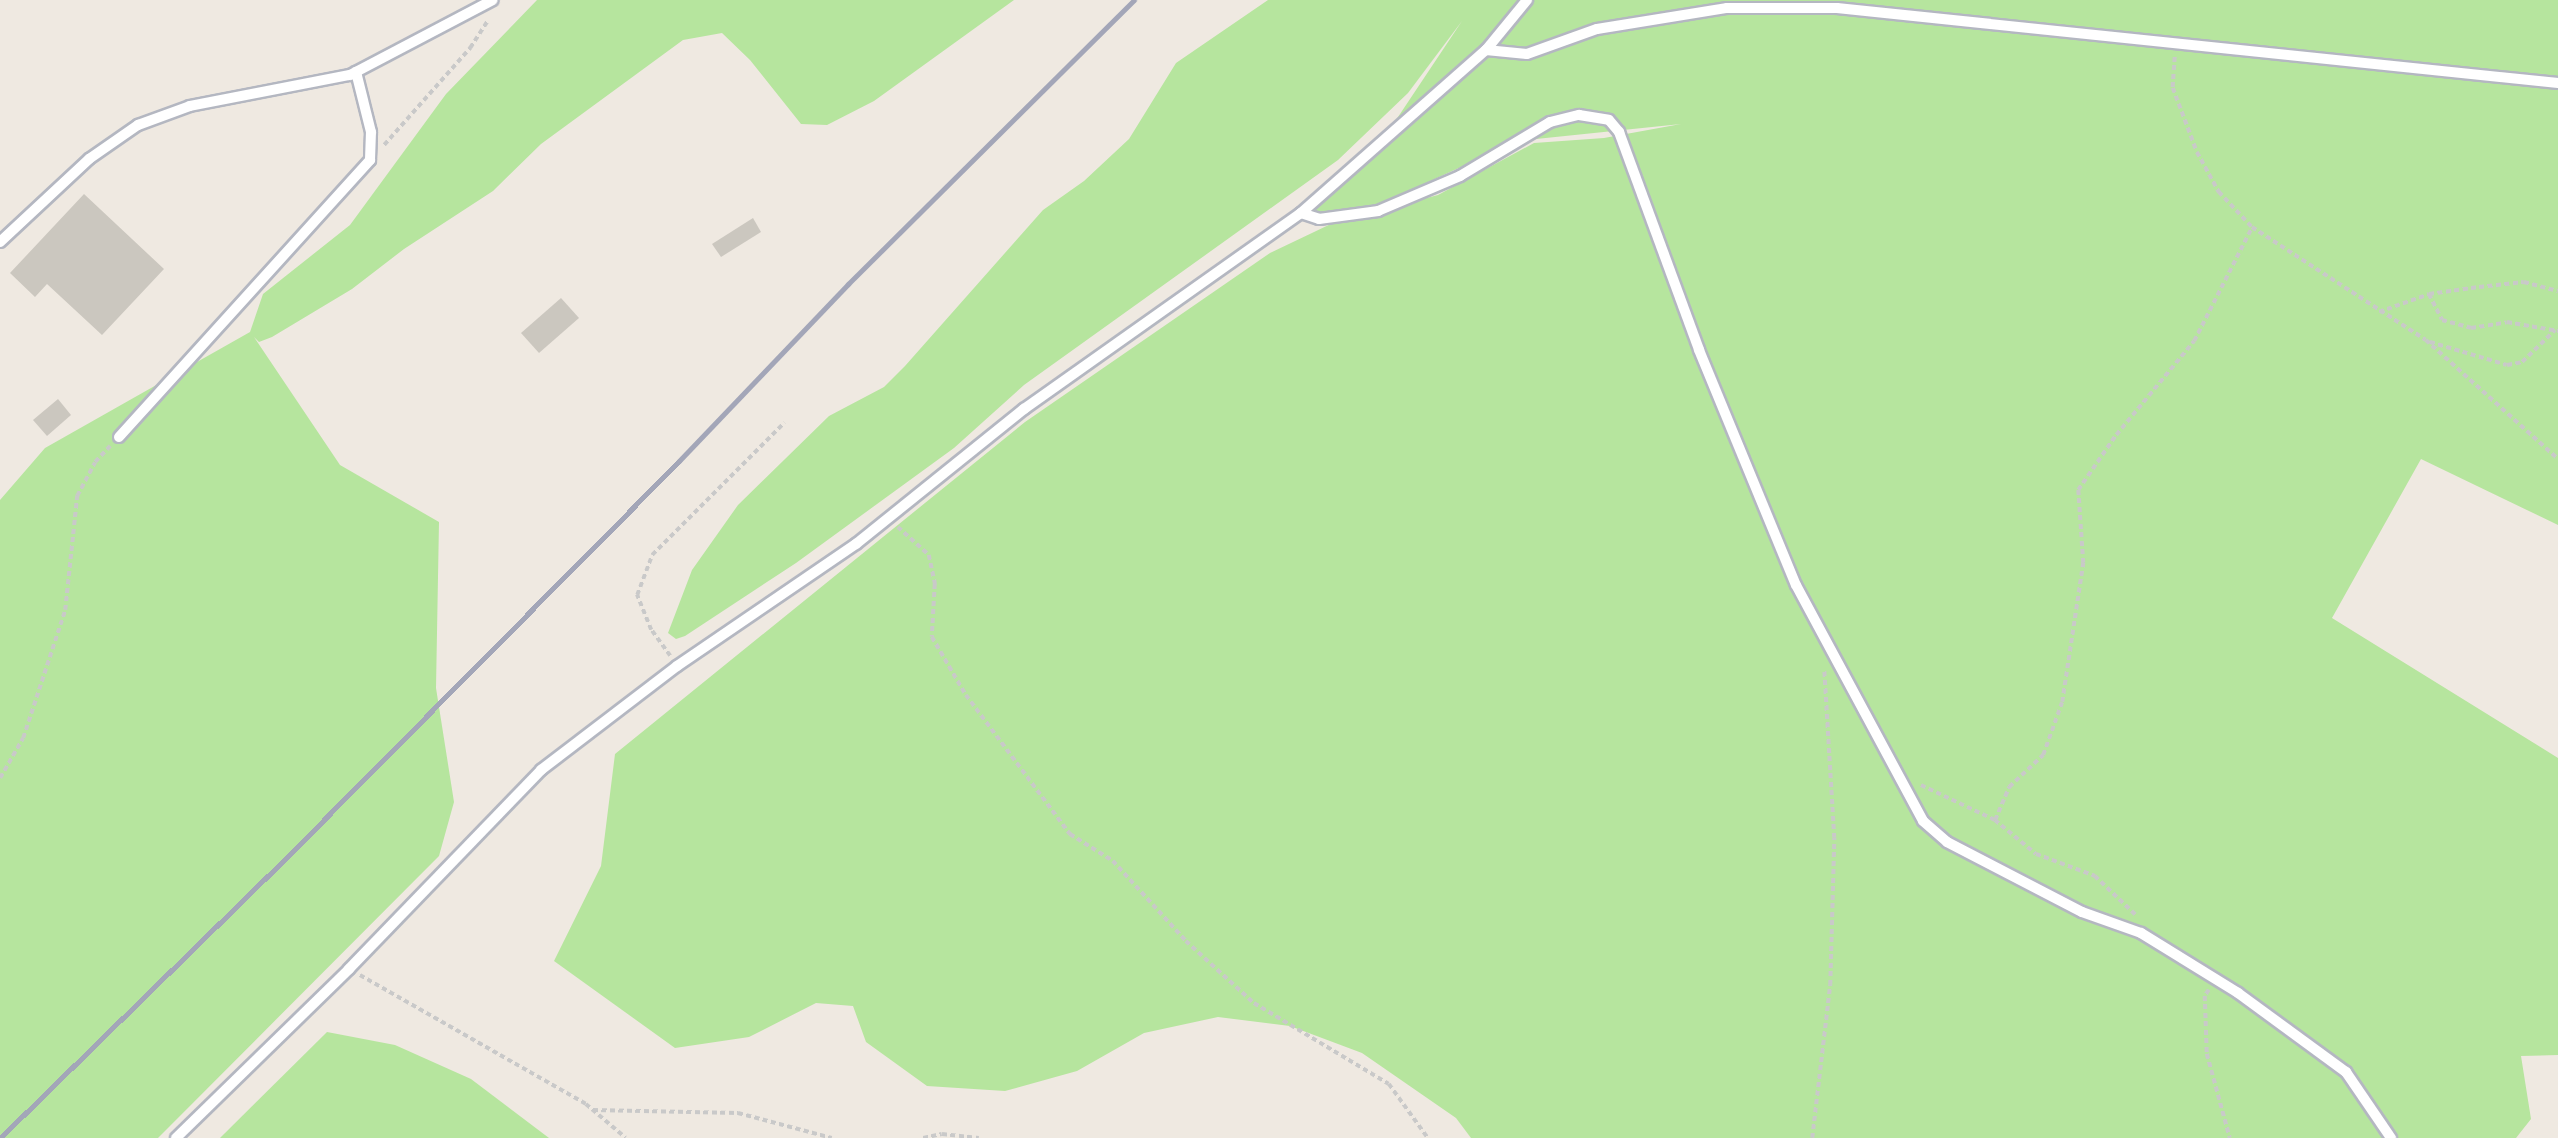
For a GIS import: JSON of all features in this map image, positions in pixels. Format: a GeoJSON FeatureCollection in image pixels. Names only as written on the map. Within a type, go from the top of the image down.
{"type":"FeatureCollection","features":[{"type":"Feature","properties":{"kind":"lane"},"geometry":{"type":"LineString","coordinates":[[176,1138],[349,969],[541,770],[677,666],[888,518],[1024,410],[1301,212],[1486,50],[1527,0]]}},
{"type":"Feature","properties":{"kind":"lane"},"geometry":{"type":"LineString","coordinates":[[0,242],[89,159],[138,125],[190,106],[356,72],[494,5]]}},
{"type":"Feature","properties":{"kind":"lane"},"geometry":{"type":"LineString","coordinates":[[1486,50],[1527,54],[1597,29],[1727,8],[1837,8],[2558,83]]}},
{"type":"Feature","properties":{"kind":"lane"},"geometry":{"type":"LineString","coordinates":[[119,437],[370,160],[371,132],[356,72]]}},
{"type":"Feature","properties":{"kind":"lane"},"geometry":{"type":"LineString","coordinates":[[1301,212],[1319,219],[1378,211],[1460,176],[1550,122],[1579,115],[1609,120],[1619,132],[1699,350],[1796,586],[1923,821],[1947,842],[2082,912],[2141,933],[2216,979],[2346,1072],[2391,1138]]}},
{"type":"Feature","properties":{"kind":"path"},"geometry":{"type":"LineString","coordinates":[[370,160],[423,106],[494,5]]}},
{"type":"Feature","properties":{"kind":"path"},"geometry":{"type":"LineString","coordinates":[[2175,44],[2173,88],[2197,152],[2219,192],[2252,228],[2426,340],[2558,459]]}},
{"type":"Feature","properties":{"kind":"path"},"geometry":{"type":"LineString","coordinates":[[1995,820],[2009,787],[2042,755],[2062,702],[2083,563],[2078,489],[2116,435],[2194,341],[2252,228]]}},
{"type":"Feature","properties":{"kind":"path"},"geometry":{"type":"LineString","coordinates":[[2379,312],[2429,294],[2524,282],[2558,291]]}},
{"type":"Feature","properties":{"kind":"path"},"geometry":{"type":"LineString","coordinates":[[2429,294],[2442,320],[2470,328],[2507,322],[2557,331]]}},
{"type":"Feature","properties":{"kind":"path"},"geometry":{"type":"LineString","coordinates":[[2426,340],[2507,365],[2522,362],[2557,331]]}},
{"type":"Feature","properties":{"kind":"path"},"geometry":{"type":"LineString","coordinates":[[677,666],[651,630],[637,595],[652,555],[784,422]]}},
{"type":"Feature","properties":{"kind":"path"},"geometry":{"type":"LineString","coordinates":[[0,778],[23,738],[65,610],[77,496],[94,462],[119,437]]}},
{"type":"Feature","properties":{"kind":"path"},"geometry":{"type":"LineString","coordinates":[[888,518],[929,555],[935,584],[932,637],[966,695],[1070,834],[1113,861],[1186,941],[1254,1003],[1389,1084],[1428,1138]]}},
{"type":"Feature","properties":{"kind":"path"},"geometry":{"type":"LineString","coordinates":[[1812,1138],[1830,985],[1834,838],[1822,657]]}},
{"type":"Feature","properties":{"kind":"path"},"geometry":{"type":"LineString","coordinates":[[1900,778],[1942,792],[1995,820],[2036,854],[2095,876],[2139,918]]}},
{"type":"Feature","properties":{"kind":"path"},"geometry":{"type":"LineString","coordinates":[[349,969],[593,1110],[626,1138]]}},
{"type":"Feature","properties":{"kind":"path"},"geometry":{"type":"LineString","coordinates":[[2216,979],[2206,996],[2207,1054],[2230,1138]]}},
{"type":"Feature","properties":{"kind":"path"},"geometry":{"type":"LineString","coordinates":[[593,1110],[738,1113],[832,1138]]}},
{"type":"Feature","properties":{"kind":"path"},"geometry":{"type":"LineString","coordinates":[[923,1138],[942,1134],[979,1138]]}},
{"type":"Feature","properties":{"kind":"green space"},"geometry":{"type":"Polygon","coordinates":[[[537,0],[1014,0],[874,101],[827,125],[801,124],[750,60],[722,33],[683,40],[541,144],[493,191],[404,249],[352,289],[272,337],[259,342],[254,337],[340,465],[439,522],[436,688],[454,802],[439,856],[158,1138],[0,1138],[0,500],[45,448],[250,332],[263,294],[350,225],[446,94],[537,0]]]}},
{"type":"Feature","properties":{"kind":"green space"},"geometry":{"type":"Polygon","coordinates":[[[1268,0],[2558,0],[2558,525],[2421,459],[2332,618],[2558,758],[2558,1055],[2521,1056],[2531,1119],[2516,1138],[1471,1138],[1456,1118],[1362,1053],[1290,1026],[1218,1017],[1144,1033],[1077,1071],[1005,1091],[927,1086],[866,1042],[853,1006],[816,1003],[749,1037],[675,1048],[554,961],[601,866],[615,754],[1025,422],[1270,253],[1335,222],[1438,195],[1534,143],[1604,138],[1681,124],[1518,141],[1360,213],[1301,213],[1382,141],[1462,21],[1408,93],[1338,160],[1024,385],[954,448],[796,563],[685,636],[676,639],[668,633],[692,570],[738,505],[829,416],[884,387],[905,366],[1043,210],[1084,181],[1129,139],[1176,63],[1268,0]]]}},
{"type":"Feature","properties":{"kind":"green space"},"geometry":{"type":"Polygon","coordinates":[[[327,1032],[395,1045],[471,1079],[549,1138],[220,1138],[327,1032]]]}},
{"type":"Feature","properties":{"kind":"building"},"geometry":{"type":"Polygon","coordinates":[[[84,194],[164,269],[102,335],[47,284],[35,297],[10,273],[84,194]]]}},
{"type":"Feature","properties":{"kind":"building"},"geometry":{"type":"Polygon","coordinates":[[[753,218],[761,232],[721,257],[712,244],[753,218]]]}},
{"type":"Feature","properties":{"kind":"building"},"geometry":{"type":"Polygon","coordinates":[[[561,298],[579,318],[539,353],[521,333],[561,298]]]}},
{"type":"Feature","properties":{"kind":"building"},"geometry":{"type":"Polygon","coordinates":[[[58,399],[71,415],[47,436],[33,420],[58,399]]]}},
{"type":"Feature","properties":{"kind":"railway"},"geometry":{"type":"LineString","coordinates":[[0,1138],[277,867],[679,461],[848,284],[1134,0]]}}]}
